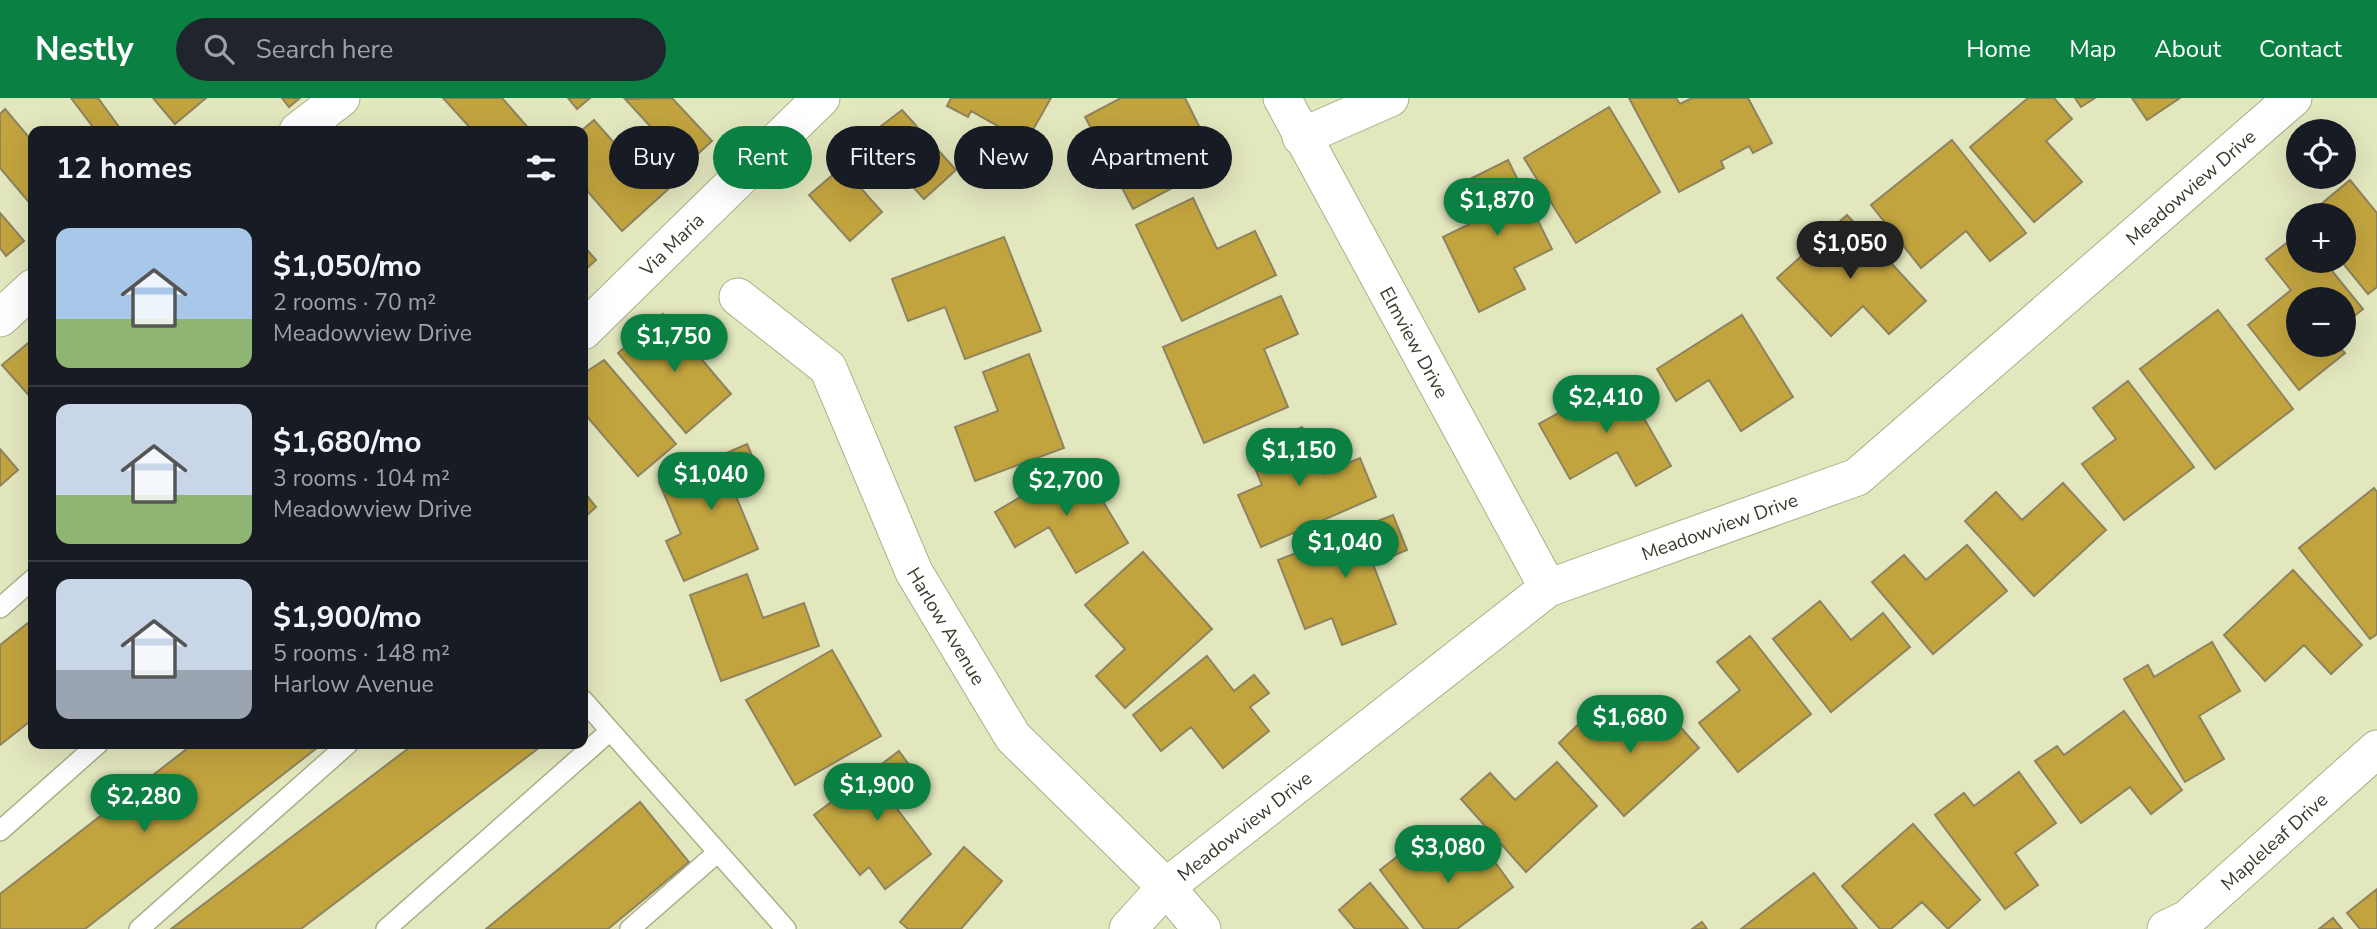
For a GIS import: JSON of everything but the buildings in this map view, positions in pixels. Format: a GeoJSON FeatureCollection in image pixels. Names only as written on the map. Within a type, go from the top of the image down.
{"type":"FeatureCollection","features":[{"type":"Feature","properties":{"kind":"street"},"geometry":{"type":"LineString","coordinates":[[305,126],[341,98]]}},
{"type":"Feature","properties":{"kind":"street","name":"Via Maria"},"geometry":{"type":"LineString","coordinates":[[588,326],[821,98]]}},
{"type":"Feature","properties":{"kind":"street","name":"Elmview Drive"},"geometry":{"type":"LineString","coordinates":[[1282,98],[1548,588]]}},
{"type":"Feature","properties":{"kind":"street"},"geometry":{"type":"LineString","coordinates":[[1301,136],[1390,98]]}},
{"type":"Feature","properties":{"kind":"street","name":"Meadowview Drive"},"geometry":{"type":"LineString","coordinates":[[1128,929],[1167,887],[1548,588],[1857,477],[2292,98]]}},
{"type":"Feature","properties":{"kind":"street"},"geometry":{"type":"LineString","coordinates":[[0,318],[28,293]]}},
{"type":"Feature","properties":{"kind":"street","name":"Harlow Avenue"},"geometry":{"type":"LineString","coordinates":[[738,297],[828,368],[914,572],[1013,737],[1167,887],[1202,929]]}},
{"type":"Feature","properties":{"kind":"street","name":"Mapleleaf Drive"},"geometry":{"type":"LineString","coordinates":[[2166,929],[2187,919],[2377,749]]}},
{"type":"Feature","properties":{"kind":"lane"},"geometry":{"type":"LineString","coordinates":[[0,608],[28,583]]}},
{"type":"Feature","properties":{"kind":"lane"},"geometry":{"type":"LineString","coordinates":[[588,706],[786,929]]}},
{"type":"Feature","properties":{"kind":"lane"},"geometry":{"type":"LineString","coordinates":[[386,929],[610,731]]}},
{"type":"Feature","properties":{"kind":"lane"},"geometry":{"type":"LineString","coordinates":[[0,831],[93,749]]}},
{"type":"Feature","properties":{"kind":"lane"},"geometry":{"type":"LineString","coordinates":[[139,929],[342,749]]}},
{"type":"Feature","properties":{"kind":"lane"},"geometry":{"type":"LineString","coordinates":[[630,929],[718,852]]}}]}
